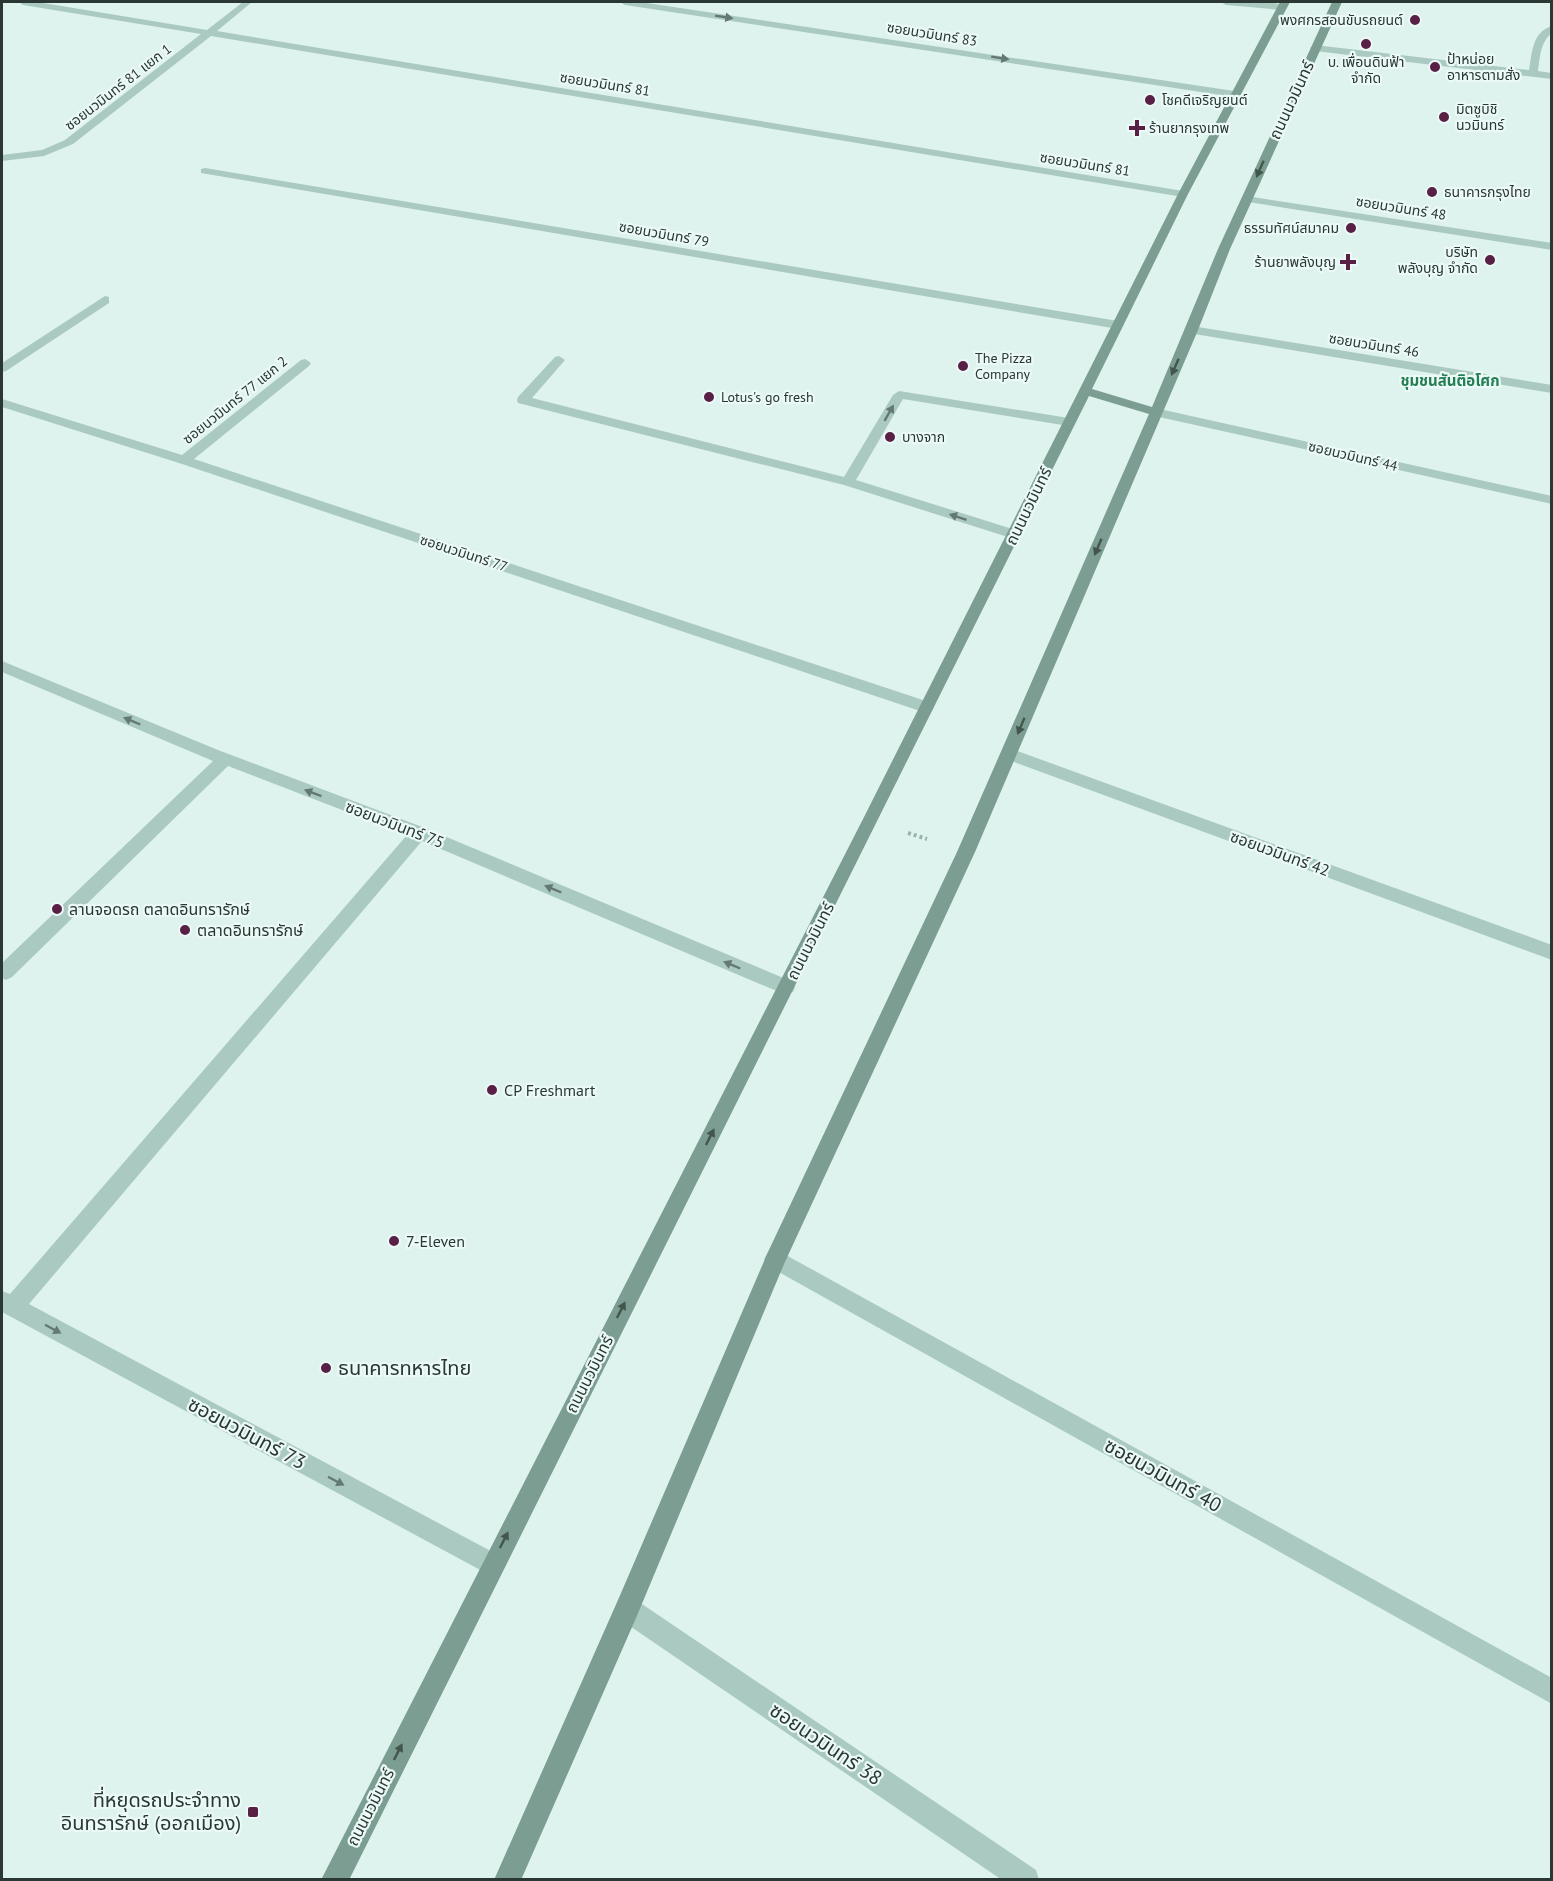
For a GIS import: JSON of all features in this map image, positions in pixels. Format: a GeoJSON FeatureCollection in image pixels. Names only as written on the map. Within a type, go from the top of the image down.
{"type":"FeatureCollection","features":[{"type":"Feature","properties":{"kind":"main road","name":"ถนนนวมินทร์"},"geometry":{"type":"LineString","coordinates":[[507,1880],[627,1609],[775,1259],[966,852],[1192,330],[1224,249],[1337,2]]}},
{"type":"Feature","properties":{"kind":"main road","name":"ถนนนวมินทร์"},"geometry":{"type":"LineString","coordinates":[[334,1880],[870,821],[1183,194],[1234,94],[1284,4]]}},
{"type":"Feature","properties":{"kind":"main road"},"geometry":{"type":"LineString","coordinates":[[1086,391],[1155,412]]}},
{"type":"Feature","properties":{"kind":"street","name":"ซอยนวมินทร์ 81"},"geometry":{"type":"LineString","coordinates":[[23,2],[1183,194]]}},
{"type":"Feature","properties":{"kind":"street","name":"ซอยนวมินทร์ 81 แยก 1"},"geometry":{"type":"LineString","coordinates":[[2,158],[44,153],[69,142],[248,2]]}},
{"type":"Feature","properties":{"kind":"street","name":"ซอยนวมินทร์ 83"},"geometry":{"type":"LineString","coordinates":[[625,2],[1234,94]]}},
{"type":"Feature","properties":{"kind":"street"},"geometry":{"type":"LineString","coordinates":[[1226,2],[1284,4]]}},
{"type":"Feature","properties":{"kind":"street"},"geometry":{"type":"LineString","coordinates":[[1533,74],[1541,36],[1551,29]]}},
{"type":"Feature","properties":{"kind":"street"},"geometry":{"type":"LineString","coordinates":[[1315,48],[1551,76]]}},
{"type":"Feature","properties":{"kind":"street","name":"ซอยนวมินทร์ 79"},"geometry":{"type":"LineString","coordinates":[[205,171],[1118,325]]}},
{"type":"Feature","properties":{"kind":"street","name":"ซอยนวมินทร์ 48"},"geometry":{"type":"LineString","coordinates":[[1246,199],[1551,246]]}},
{"type":"Feature","properties":{"kind":"street"},"geometry":{"type":"LineString","coordinates":[[2,369],[105,300]]}},
{"type":"Feature","properties":{"kind":"street","name":"ซอยนวมินทร์ 46"},"geometry":{"type":"LineString","coordinates":[[1192,330],[1551,389]]}},
{"type":"Feature","properties":{"kind":"street"},"geometry":{"type":"LineString","coordinates":[[560,360],[523,400],[849,482],[1014,534]]}},
{"type":"Feature","properties":{"kind":"street","name":"ซอยนวมินทร์ 77 แยก 2"},"geometry":{"type":"LineString","coordinates":[[184,460],[304,363]]}},
{"type":"Feature","properties":{"kind":"street"},"geometry":{"type":"LineString","coordinates":[[849,482],[899,395],[1069,422]]}},
{"type":"Feature","properties":{"kind":"street","name":"ซอยนวมินทร์ 77"},"geometry":{"type":"LineString","coordinates":[[2,403],[184,460],[926,707]]}},
{"type":"Feature","properties":{"kind":"street","name":"ซอยนวมินทร์ 44"},"geometry":{"type":"LineString","coordinates":[[1155,412],[1551,500]]}},
{"type":"Feature","properties":{"kind":"street","name":"ซอยนวมินทร์ 75"},"geometry":{"type":"LineString","coordinates":[[2,666],[225,759],[419,833],[786,987]]}},
{"type":"Feature","properties":{"kind":"street","name":"ซอยนวมินทร์ 42"},"geometry":{"type":"LineString","coordinates":[[1009,754],[1551,952]]}},
{"type":"Feature","properties":{"kind":"street"},"geometry":{"type":"LineString","coordinates":[[2,970],[6,972],[225,759]]}},
{"type":"Feature","properties":{"kind":"street"},"geometry":{"type":"LineString","coordinates":[[7,1304],[419,833]]}},
{"type":"Feature","properties":{"kind":"street","name":"ซอยนวมินทร์ 40"},"geometry":{"type":"LineString","coordinates":[[775,1259],[1551,1692]]}},
{"type":"Feature","properties":{"kind":"street","name":"ซอยนวมินทร์ 73"},"geometry":{"type":"LineString","coordinates":[[7,1304],[492,1564]]}},
{"type":"Feature","properties":{"kind":"street","name":"ซอยนวมินทร์ 38"},"geometry":{"type":"LineString","coordinates":[[627,1609],[1026,1880]]}},
{"type":"Feature","properties":{"kind":"path"},"geometry":{"type":"LineString","coordinates":[[870,821],[966,852]]}},
{"type":"Feature","properties":{"kind":"place","name":"พงศกรสอนขับรถยนต์"},"geometry":{"type":"Point","coordinates":[1415,20]}},
{"type":"Feature","properties":{"kind":"place","name":"บ. เพื่อนดินฟ้า จำกัด"},"geometry":{"type":"Point","coordinates":[1366,44]}},
{"type":"Feature","properties":{"kind":"place","name":"ป้าหน่อย อาหารตามสั่ง"},"geometry":{"type":"Point","coordinates":[1435,67]}},
{"type":"Feature","properties":{"kind":"place","name":"โชคดีเจริญยนต์"},"geometry":{"type":"Point","coordinates":[1150,100]}},
{"type":"Feature","properties":{"kind":"place","name":"มิตซูบิชิ นวมินทร์"},"geometry":{"type":"Point","coordinates":[1444,117]}},
{"type":"Feature","properties":{"kind":"place","name":"ร้านยากรุงเทพ"},"geometry":{"type":"Point","coordinates":[1137,128]}},
{"type":"Feature","properties":{"kind":"place","name":"ธนาคารกรุงไทย"},"geometry":{"type":"Point","coordinates":[1432,192]}},
{"type":"Feature","properties":{"kind":"place","name":"ธรรมทัศน์สมาคม"},"geometry":{"type":"Point","coordinates":[1351,228]}},
{"type":"Feature","properties":{"kind":"place","name":"บริษัท พลังบุญ จำกัด"},"geometry":{"type":"Point","coordinates":[1490,260]}},
{"type":"Feature","properties":{"kind":"place","name":"ร้านยาพลังบุญ"},"geometry":{"type":"Point","coordinates":[1348,262]}},
{"type":"Feature","properties":{"kind":"place","name":"The Pizza Company"},"geometry":{"type":"Point","coordinates":[963,366]}},
{"type":"Feature","properties":{"kind":"place","name":"Lotus's go fresh"},"geometry":{"type":"Point","coordinates":[709,397]}},
{"type":"Feature","properties":{"kind":"place","name":"บางจาก"},"geometry":{"type":"Point","coordinates":[890,437]}},
{"type":"Feature","properties":{"kind":"place","name":"ลานจอดรถ ตลาดอินทรารักษ์"},"geometry":{"type":"Point","coordinates":[57,909]}},
{"type":"Feature","properties":{"kind":"place","name":"ตลาดอินทรารักษ์"},"geometry":{"type":"Point","coordinates":[185,930]}},
{"type":"Feature","properties":{"kind":"place","name":"CP Freshmart"},"geometry":{"type":"Point","coordinates":[492,1090]}},
{"type":"Feature","properties":{"kind":"place","name":"7-Eleven"},"geometry":{"type":"Point","coordinates":[394,1241]}},
{"type":"Feature","properties":{"kind":"place","name":"ธนาคารทหารไทย"},"geometry":{"type":"Point","coordinates":[326,1368]}},
{"type":"Feature","properties":{"kind":"place","name":"ที่หยุดรถประจำทาง อินทรารักษ์ (ออกเมือง)"},"geometry":{"type":"Point","coordinates":[253,1812]}},
{"type":"Feature","properties":{"kind":"district","name":"ชุมชนสันติอโศก"},"geometry":{"type":"Point","coordinates":[1450,381]}}]}
